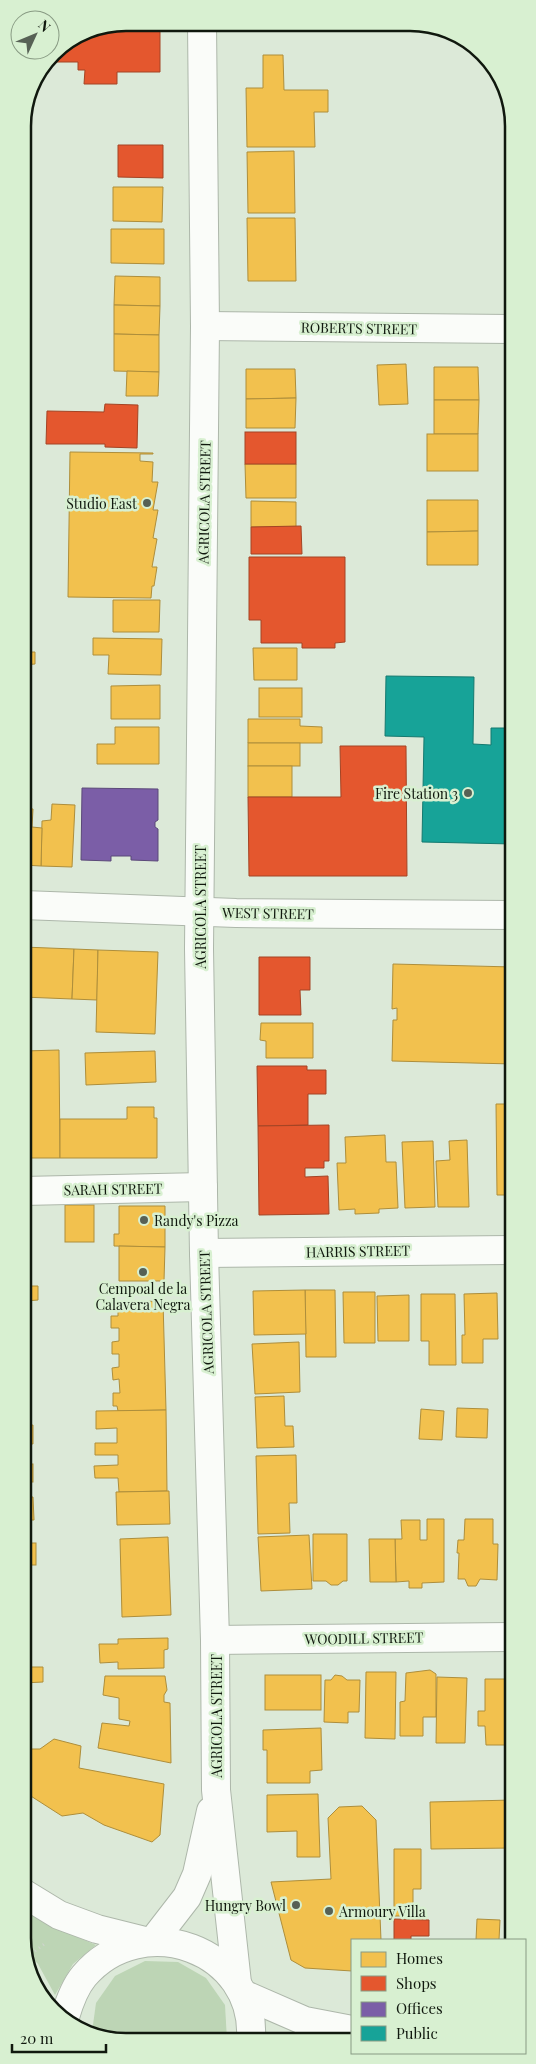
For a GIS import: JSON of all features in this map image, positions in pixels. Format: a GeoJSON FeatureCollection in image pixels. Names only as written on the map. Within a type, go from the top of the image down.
{"type":"FeatureCollection","features":[{"type":"Feature","properties":{"kind":"street","name":"AGRICOLA STREET"},"geometry":{"type":"LineString","coordinates":[[202,31],[206,326],[200,913],[204,1253],[215,1640],[216,1790],[240,1988],[252,2025],[251,2033]]}},
{"type":"Feature","properties":{"kind":"street","name":"ROBERTS STREET"},"geometry":{"type":"LineString","coordinates":[[206,326],[505,329]]}},
{"type":"Feature","properties":{"kind":"street","name":"WEST STREET"},"geometry":{"type":"LineString","coordinates":[[31,905],[200,913],[505,915]]}},
{"type":"Feature","properties":{"kind":"street","name":"SARAH STREET"},"geometry":{"type":"LineString","coordinates":[[31,1191],[203,1187]]}},
{"type":"Feature","properties":{"kind":"street","name":"HARRIS STREET"},"geometry":{"type":"LineString","coordinates":[[204,1253],[505,1250]]}},
{"type":"Feature","properties":{"kind":"street","name":"WOODILL STREET"},"geometry":{"type":"LineString","coordinates":[[215,1640],[505,1637]]}},
{"type":"Feature","properties":{"kind":"street","name":"AGRICOLA STREET"},"geometry":{"type":"LineString","coordinates":[[149,1941],[188,1897],[197,1874],[216,1790]]}},
{"type":"Feature","properties":{"kind":"street"},"geometry":{"type":"LineString","coordinates":[[31,1898],[59,1915],[97,1929],[149,1941],[186,1945],[214,1960],[240,1988],[305,2021],[351,2030]]}},
{"type":"Feature","properties":{"kind":"street"},"geometry":{"type":"LineString","coordinates":[[67,2012],[70,1998],[82,1977],[100,1960],[121,1948],[149,1941]]}},
{"type":"Feature","properties":{"kind":"green space"},"geometry":{"type":"Polygon","coordinates":[[[31,1914],[56,1928],[96,1945],[73,1964],[55,1995],[34,1959],[32,1950],[31,1914]]]}},
{"type":"Feature","properties":{"kind":"green space"},"geometry":{"type":"Polygon","coordinates":[[[145,1961],[178,1962],[206,1978],[225,2005],[227,2033],[126,2033],[107,2031],[93,2027],[96,2003],[115,1976],[145,1961]]]}},
{"type":"Feature","properties":{"kind":"building: Homes"},"geometry":{"type":"Polygon","coordinates":[[[263,55],[283,55],[284,90],[328,90],[328,112],[314,112],[315,147],[247,147],[246,88],[263,88],[263,55]]]}},
{"type":"Feature","properties":{"kind":"building: Homes"},"geometry":{"type":"Polygon","coordinates":[[[294,151],[295,213],[248,213],[247,152],[294,151]]]}},
{"type":"Feature","properties":{"kind":"building: Homes"},"geometry":{"type":"Polygon","coordinates":[[[113,187],[163,187],[162,222],[113,221],[113,187]]]}},
{"type":"Feature","properties":{"kind":"building: Homes"},"geometry":{"type":"Polygon","coordinates":[[[247,218],[295,218],[296,281],[248,281],[247,218]]]}},
{"type":"Feature","properties":{"kind":"building: Homes"},"geometry":{"type":"Polygon","coordinates":[[[111,229],[164,229],[164,264],[111,263],[111,229]]]}},
{"type":"Feature","properties":{"kind":"building: Homes"},"geometry":{"type":"Polygon","coordinates":[[[115,276],[160,277],[160,306],[114,305],[115,276]]]}},
{"type":"Feature","properties":{"kind":"building: Homes"},"geometry":{"type":"Polygon","coordinates":[[[114,305],[160,306],[159,335],[114,334],[114,305]]]}},
{"type":"Feature","properties":{"kind":"building: Homes"},"geometry":{"type":"Polygon","coordinates":[[[114,334],[159,335],[159,372],[114,371],[114,334]]]}},
{"type":"Feature","properties":{"kind":"building: Homes"},"geometry":{"type":"Polygon","coordinates":[[[406,364],[408,404],[379,405],[377,365],[406,364]]]}},
{"type":"Feature","properties":{"kind":"building: Homes"},"geometry":{"type":"Polygon","coordinates":[[[434,367],[478,367],[479,400],[434,400],[434,367]]]}},
{"type":"Feature","properties":{"kind":"building: Homes"},"geometry":{"type":"Polygon","coordinates":[[[246,369],[295,369],[296,398],[246,399],[246,369]]]}},
{"type":"Feature","properties":{"kind":"building: Homes"},"geometry":{"type":"Polygon","coordinates":[[[127,371],[159,372],[158,396],[126,396],[127,371]]]}},
{"type":"Feature","properties":{"kind":"building: Homes"},"geometry":{"type":"Polygon","coordinates":[[[296,398],[295,428],[246,428],[246,399],[296,398]]]}},
{"type":"Feature","properties":{"kind":"building: Homes"},"geometry":{"type":"Polygon","coordinates":[[[434,400],[479,400],[478,434],[434,434],[434,400]]]}},
{"type":"Feature","properties":{"kind":"building: Homes"},"geometry":{"type":"Polygon","coordinates":[[[427,434],[478,434],[478,471],[427,471],[427,434]]]}},
{"type":"Feature","properties":{"kind":"building: Homes"},"geometry":{"type":"Polygon","coordinates":[[[70,452],[153,453],[140,454],[140,461],[153,462],[152,482],[158,482],[153,510],[158,510],[153,538],[157,539],[152,567],[157,567],[151,598],[68,597],[70,452]]]}},
{"type":"Feature","properties":{"kind":"building: Homes"},"geometry":{"type":"Polygon","coordinates":[[[245,464],[296,464],[296,498],[246,498],[245,464]]]}},
{"type":"Feature","properties":{"kind":"building: Homes"},"geometry":{"type":"Polygon","coordinates":[[[427,500],[478,500],[478,531],[427,532],[427,500]]]}},
{"type":"Feature","properties":{"kind":"building: Homes"},"geometry":{"type":"Polygon","coordinates":[[[251,501],[296,502],[296,527],[251,527],[251,501]]]}},
{"type":"Feature","properties":{"kind":"building: Homes"},"geometry":{"type":"Polygon","coordinates":[[[478,531],[478,565],[427,565],[427,532],[478,531]]]}},
{"type":"Feature","properties":{"kind":"building: Homes"},"geometry":{"type":"Polygon","coordinates":[[[113,600],[160,600],[159,632],[113,632],[113,600]]]}},
{"type":"Feature","properties":{"kind":"building: Homes"},"geometry":{"type":"Polygon","coordinates":[[[93,638],[162,639],[161,675],[108,674],[109,655],[93,655],[93,638]]]}},
{"type":"Feature","properties":{"kind":"building: Homes"},"geometry":{"type":"Polygon","coordinates":[[[253,648],[297,648],[297,680],[254,680],[253,648]]]}},
{"type":"Feature","properties":{"kind":"building: Homes"},"geometry":{"type":"Polygon","coordinates":[[[31,652],[35,652],[35,664],[31,664],[31,652]]]}},
{"type":"Feature","properties":{"kind":"building: Homes"},"geometry":{"type":"Polygon","coordinates":[[[160,685],[160,719],[111,719],[111,686],[160,685]]]}},
{"type":"Feature","properties":{"kind":"building: Homes"},"geometry":{"type":"Polygon","coordinates":[[[259,688],[302,688],[302,717],[259,717],[259,688]]]}},
{"type":"Feature","properties":{"kind":"building: Homes"},"geometry":{"type":"Polygon","coordinates":[[[248,719],[300,719],[300,726],[322,727],[322,743],[248,743],[248,719]]]}},
{"type":"Feature","properties":{"kind":"building: Homes"},"geometry":{"type":"Polygon","coordinates":[[[115,727],[159,727],[159,764],[97,764],[97,744],[115,744],[115,727]]]}},
{"type":"Feature","properties":{"kind":"building: Homes"},"geometry":{"type":"Polygon","coordinates":[[[248,743],[300,743],[300,766],[248,766],[248,743]]]}},
{"type":"Feature","properties":{"kind":"building: Homes"},"geometry":{"type":"Polygon","coordinates":[[[248,766],[292,766],[292,797],[248,797],[248,766]]]}},
{"type":"Feature","properties":{"kind":"building: Homes"},"geometry":{"type":"Polygon","coordinates":[[[52,804],[75,805],[72,867],[41,866],[42,821],[51,820],[52,804]]]}},
{"type":"Feature","properties":{"kind":"building: Homes"},"geometry":{"type":"Polygon","coordinates":[[[31,809],[33,809],[32,827],[42,828],[41,866],[31,865],[31,809]]]}},
{"type":"Feature","properties":{"kind":"building: Homes"},"geometry":{"type":"Polygon","coordinates":[[[31,947],[74,949],[72,999],[31,997],[31,947]]]}},
{"type":"Feature","properties":{"kind":"building: Homes"},"geometry":{"type":"Polygon","coordinates":[[[74,949],[98,950],[97,1000],[72,999],[74,949]]]}},
{"type":"Feature","properties":{"kind":"building: Homes"},"geometry":{"type":"Polygon","coordinates":[[[98,950],[158,952],[155,1034],[96,1032],[98,950]]]}},
{"type":"Feature","properties":{"kind":"building: Homes"},"geometry":{"type":"Polygon","coordinates":[[[393,964],[505,967],[505,1064],[392,1061],[393,1020],[397,1020],[397,1008],[392,1009],[393,964]]]}},
{"type":"Feature","properties":{"kind":"building: Homes"},"geometry":{"type":"Polygon","coordinates":[[[261,1023],[313,1023],[313,1058],[266,1058],[266,1041],[260,1040],[261,1023]]]}},
{"type":"Feature","properties":{"kind":"building: Homes"},"geometry":{"type":"Polygon","coordinates":[[[59,1050],[60,1158],[31,1158],[31,1051],[59,1050]]]}},
{"type":"Feature","properties":{"kind":"building: Homes"},"geometry":{"type":"Polygon","coordinates":[[[155,1051],[156,1082],[86,1085],[85,1053],[155,1051]]]}},
{"type":"Feature","properties":{"kind":"building: Homes"},"geometry":{"type":"Polygon","coordinates":[[[496,1104],[505,1104],[505,1195],[497,1195],[496,1104]]]}},
{"type":"Feature","properties":{"kind":"building: Homes"},"geometry":{"type":"Polygon","coordinates":[[[127,1107],[154,1107],[154,1118],[157,1118],[157,1158],[60,1158],[60,1119],[127,1119],[127,1107]]]}},
{"type":"Feature","properties":{"kind":"building: Homes"},"geometry":{"type":"Polygon","coordinates":[[[385,1135],[386,1162],[396,1162],[398,1208],[379,1209],[379,1213],[355,1214],[355,1209],[339,1210],[337,1163],[346,1163],[345,1137],[385,1135]]]}},
{"type":"Feature","properties":{"kind":"building: Homes"},"geometry":{"type":"Polygon","coordinates":[[[467,1140],[469,1207],[438,1207],[436,1161],[450,1160],[449,1141],[467,1140]]]}},
{"type":"Feature","properties":{"kind":"building: Homes"},"geometry":{"type":"Polygon","coordinates":[[[433,1141],[435,1207],[405,1208],[402,1142],[433,1141]]]}},
{"type":"Feature","properties":{"kind":"building: Homes"},"geometry":{"type":"Polygon","coordinates":[[[65,1205],[94,1205],[94,1242],[65,1242],[65,1205]]]}},
{"type":"Feature","properties":{"kind":"building: Homes"},"geometry":{"type":"Polygon","coordinates":[[[119,1206],[165,1206],[165,1247],[114,1246],[114,1234],[119,1234],[119,1206]]]}},
{"type":"Feature","properties":{"kind":"building: Homes"},"geometry":{"type":"Polygon","coordinates":[[[119,1246],[165,1247],[164,1281],[119,1281],[119,1246]]]}},
{"type":"Feature","properties":{"kind":"building: Homes"},"geometry":{"type":"Polygon","coordinates":[[[31,1286],[38,1286],[38,1300],[31,1301],[31,1286]]]}},
{"type":"Feature","properties":{"kind":"building: Homes"},"geometry":{"type":"Polygon","coordinates":[[[305,1290],[335,1290],[336,1357],[306,1357],[305,1290]]]}},
{"type":"Feature","properties":{"kind":"building: Homes"},"geometry":{"type":"Polygon","coordinates":[[[305,1290],[306,1334],[254,1335],[253,1291],[305,1290]]]}},
{"type":"Feature","properties":{"kind":"building: Homes"},"geometry":{"type":"Polygon","coordinates":[[[343,1292],[375,1292],[375,1343],[344,1343],[343,1292]]]}},
{"type":"Feature","properties":{"kind":"building: Homes"},"geometry":{"type":"Polygon","coordinates":[[[497,1293],[498,1339],[483,1339],[483,1363],[462,1363],[462,1335],[465,1335],[464,1294],[497,1293]]]}},
{"type":"Feature","properties":{"kind":"building: Homes"},"geometry":{"type":"Polygon","coordinates":[[[421,1294],[455,1294],[456,1365],[429,1365],[429,1341],[421,1341],[421,1294]]]}},
{"type":"Feature","properties":{"kind":"building: Homes"},"geometry":{"type":"Polygon","coordinates":[[[409,1295],[409,1341],[378,1341],[377,1296],[409,1295]]]}},
{"type":"Feature","properties":{"kind":"building: Homes"},"geometry":{"type":"Polygon","coordinates":[[[163,1301],[166,1410],[118,1411],[117,1406],[113,1406],[113,1393],[120,1393],[119,1379],[113,1380],[112,1368],[119,1367],[119,1354],[112,1354],[112,1342],[119,1341],[119,1328],[111,1328],[111,1316],[118,1316],[118,1302],[163,1301]]]}},
{"type":"Feature","properties":{"kind":"building: Homes"},"geometry":{"type":"Polygon","coordinates":[[[299,1342],[300,1392],[255,1394],[252,1344],[299,1342]]]}},
{"type":"Feature","properties":{"kind":"building: Homes"},"geometry":{"type":"Polygon","coordinates":[[[284,1396],[285,1426],[293,1426],[294,1447],[257,1448],[255,1397],[284,1396]]]}},
{"type":"Feature","properties":{"kind":"building: Homes"},"geometry":{"type":"Polygon","coordinates":[[[457,1408],[488,1409],[487,1438],[456,1437],[457,1408]]]}},
{"type":"Feature","properties":{"kind":"building: Homes"},"geometry":{"type":"Polygon","coordinates":[[[421,1409],[444,1411],[442,1440],[419,1439],[421,1409]]]}},
{"type":"Feature","properties":{"kind":"building: Homes"},"geometry":{"type":"Polygon","coordinates":[[[166,1410],[167,1491],[119,1492],[118,1478],[95,1478],[94,1466],[118,1465],[118,1455],[95,1455],[95,1443],[117,1443],[117,1428],[96,1429],[96,1411],[166,1410]]]}},
{"type":"Feature","properties":{"kind":"building: Homes"},"geometry":{"type":"Polygon","coordinates":[[[31,1425],[33,1425],[33,1444],[31,1444],[31,1425]]]}},
{"type":"Feature","properties":{"kind":"building: Homes"},"geometry":{"type":"Polygon","coordinates":[[[296,1455],[297,1503],[289,1503],[290,1533],[258,1534],[256,1456],[296,1455]]]}},
{"type":"Feature","properties":{"kind":"building: Homes"},"geometry":{"type":"Polygon","coordinates":[[[31,1464],[33,1464],[33,1482],[31,1482],[31,1464]]]}},
{"type":"Feature","properties":{"kind":"building: Homes"},"geometry":{"type":"Polygon","coordinates":[[[169,1491],[170,1524],[117,1525],[116,1492],[169,1491]]]}},
{"type":"Feature","properties":{"kind":"building: Homes"},"geometry":{"type":"Polygon","coordinates":[[[31,1497],[33,1497],[34,1520],[31,1520],[31,1497]]]}},
{"type":"Feature","properties":{"kind":"building: Homes"},"geometry":{"type":"Polygon","coordinates":[[[427,1519],[444,1519],[444,1582],[422,1583],[422,1588],[409,1588],[409,1581],[396,1582],[395,1539],[402,1539],[401,1520],[420,1520],[420,1540],[427,1540],[427,1519]]]}},
{"type":"Feature","properties":{"kind":"building: Homes"},"geometry":{"type":"Polygon","coordinates":[[[465,1519],[493,1519],[493,1544],[498,1544],[497,1580],[480,1579],[476,1586],[468,1586],[465,1579],[458,1579],[458,1540],[464,1540],[465,1519]]]}},
{"type":"Feature","properties":{"kind":"building: Homes"},"geometry":{"type":"Polygon","coordinates":[[[313,1534],[347,1534],[347,1581],[343,1581],[338,1585],[331,1585],[326,1581],[313,1581],[313,1534]]]}},
{"type":"Feature","properties":{"kind":"building: Homes"},"geometry":{"type":"Polygon","coordinates":[[[309,1535],[312,1589],[261,1591],[258,1537],[309,1535]]]}},
{"type":"Feature","properties":{"kind":"building: Homes"},"geometry":{"type":"Polygon","coordinates":[[[168,1537],[171,1615],[122,1617],[120,1539],[168,1537]]]}},
{"type":"Feature","properties":{"kind":"building: Homes"},"geometry":{"type":"Polygon","coordinates":[[[369,1539],[395,1539],[396,1582],[370,1582],[369,1539]]]}},
{"type":"Feature","properties":{"kind":"building: Homes"},"geometry":{"type":"Polygon","coordinates":[[[31,1543],[36,1543],[36,1565],[31,1565],[31,1543]]]}},
{"type":"Feature","properties":{"kind":"building: Homes"},"geometry":{"type":"Polygon","coordinates":[[[168,1638],[168,1649],[164,1650],[164,1668],[118,1669],[118,1662],[100,1663],[99,1644],[118,1644],[118,1639],[168,1638]]]}},
{"type":"Feature","properties":{"kind":"building: Homes"},"geometry":{"type":"Polygon","coordinates":[[[31,1667],[43,1667],[43,1682],[31,1683],[31,1667]]]}},
{"type":"Feature","properties":{"kind":"building: Homes"},"geometry":{"type":"Polygon","coordinates":[[[430,1670],[436,1674],[436,1717],[423,1717],[423,1736],[400,1736],[400,1702],[405,1701],[406,1673],[430,1670]]]}},
{"type":"Feature","properties":{"kind":"building: Homes"},"geometry":{"type":"Polygon","coordinates":[[[366,1672],[396,1672],[395,1739],[365,1738],[366,1672]]]}},
{"type":"Feature","properties":{"kind":"building: Homes"},"geometry":{"type":"Polygon","coordinates":[[[265,1675],[321,1675],[321,1710],[265,1710],[265,1675]]]}},
{"type":"Feature","properties":{"kind":"building: Homes"},"geometry":{"type":"Polygon","coordinates":[[[335,1675],[342,1676],[347,1680],[360,1680],[359,1712],[348,1712],[348,1723],[324,1722],[325,1680],[331,1680],[335,1675]]]}},
{"type":"Feature","properties":{"kind":"building: Homes"},"geometry":{"type":"Polygon","coordinates":[[[105,1676],[165,1676],[167,1690],[164,1695],[164,1702],[170,1703],[171,1763],[98,1748],[102,1723],[129,1726],[130,1721],[119,1719],[119,1698],[103,1695],[105,1676]]]}},
{"type":"Feature","properties":{"kind":"building: Homes"},"geometry":{"type":"Polygon","coordinates":[[[437,1677],[467,1678],[465,1743],[436,1743],[437,1677]]]}},
{"type":"Feature","properties":{"kind":"building: Homes"},"geometry":{"type":"Polygon","coordinates":[[[485,1679],[505,1679],[505,1745],[486,1745],[485,1726],[478,1726],[478,1711],[485,1711],[485,1679]]]}},
{"type":"Feature","properties":{"kind":"building: Homes"},"geometry":{"type":"Polygon","coordinates":[[[321,1728],[322,1770],[310,1771],[310,1783],[267,1783],[267,1750],[263,1750],[263,1730],[321,1728]]]}},
{"type":"Feature","properties":{"kind":"building: Homes"},"geometry":{"type":"Polygon","coordinates":[[[54,1739],[81,1746],[79,1768],[164,1784],[160,1835],[152,1842],[104,1825],[83,1813],[62,1816],[31,1796],[31,1749],[40,1749],[54,1739]]]}},
{"type":"Feature","properties":{"kind":"building: Homes"},"geometry":{"type":"Polygon","coordinates":[[[318,1794],[320,1857],[297,1857],[297,1831],[267,1832],[267,1795],[318,1794]]]}},
{"type":"Feature","properties":{"kind":"building: Homes"},"geometry":{"type":"Polygon","coordinates":[[[505,1800],[505,1848],[431,1849],[430,1802],[505,1800]]]}},
{"type":"Feature","properties":{"kind":"building: Homes","name":"Armoury Villa"},"geometry":{"type":"Polygon","coordinates":[[[362,1806],[376,1820],[381,1939],[351,1939],[351,1971],[305,1968],[291,1960],[271,1882],[331,1879],[328,1818],[339,1807],[362,1806]]]}},
{"type":"Feature","properties":{"kind":"building: Homes"},"geometry":{"type":"Polygon","coordinates":[[[394,1849],[421,1849],[421,1889],[413,1889],[413,1916],[394,1916],[394,1849]]]}},
{"type":"Feature","properties":{"kind":"building: Homes"},"geometry":{"type":"Polygon","coordinates":[[[477,1919],[500,1920],[499,1939],[476,1939],[477,1919]]]}},
{"type":"Feature","properties":{"kind":"building: Shops"},"geometry":{"type":"Polygon","coordinates":[[[160,31],[160,72],[117,72],[117,84],[84,84],[85,70],[78,70],[78,62],[57,62],[73,47],[84,41],[101,34],[114,32],[160,31]]]}},
{"type":"Feature","properties":{"kind":"building: Shops"},"geometry":{"type":"Polygon","coordinates":[[[118,145],[163,145],[163,178],[118,177],[118,145]]]}},
{"type":"Feature","properties":{"kind":"building: Shops"},"geometry":{"type":"Polygon","coordinates":[[[105,404],[138,405],[137,448],[105,447],[105,444],[46,444],[47,411],[104,412],[105,404]]]}},
{"type":"Feature","properties":{"kind":"building: Shops"},"geometry":{"type":"Polygon","coordinates":[[[245,432],[296,432],[296,464],[245,464],[245,432]]]}},
{"type":"Feature","properties":{"kind":"building: Shops"},"geometry":{"type":"Polygon","coordinates":[[[301,526],[302,554],[251,554],[251,527],[301,526]]]}},
{"type":"Feature","properties":{"kind":"building: Shops"},"geometry":{"type":"Polygon","coordinates":[[[249,557],[345,557],[345,642],[335,643],[335,648],[302,648],[302,643],[261,643],[261,620],[249,620],[249,557]]]}},
{"type":"Feature","properties":{"kind":"building: Shops"},"geometry":{"type":"Polygon","coordinates":[[[340,746],[406,746],[407,876],[249,876],[248,797],[341,797],[340,746]]]}},
{"type":"Feature","properties":{"kind":"building: Shops"},"geometry":{"type":"Polygon","coordinates":[[[259,957],[310,957],[310,990],[300,990],[301,1015],[259,1015],[259,957]]]}},
{"type":"Feature","properties":{"kind":"building: Shops"},"geometry":{"type":"Polygon","coordinates":[[[257,1066],[307,1066],[307,1070],[326,1070],[326,1094],[308,1094],[308,1125],[258,1126],[257,1066]]]}},
{"type":"Feature","properties":{"kind":"building: Shops"},"geometry":{"type":"Polygon","coordinates":[[[329,1125],[329,1161],[324,1161],[324,1168],[305,1168],[305,1177],[328,1176],[329,1214],[259,1215],[258,1126],[329,1125]]]}},
{"type":"Feature","properties":{"kind":"building: Shops"},"geometry":{"type":"Polygon","coordinates":[[[394,1919],[429,1920],[429,1936],[411,1936],[411,1939],[394,1939],[394,1919]]]}},
{"type":"Feature","properties":{"kind":"building: Offices"},"geometry":{"type":"Polygon","coordinates":[[[82,788],[158,789],[158,820],[155,822],[155,827],[158,829],[158,861],[131,860],[131,856],[111,856],[111,861],[81,860],[82,788]]]}},
{"type":"Feature","properties":{"kind":"building: Public","name":"Fire Station 3"},"geometry":{"type":"Polygon","coordinates":[[[386,676],[474,677],[473,744],[491,745],[491,728],[505,728],[505,844],[422,842],[424,737],[385,736],[386,676]]]}},
{"type":"Feature","properties":{"kind":"place","name":"Studio East"},"geometry":{"type":"Point","coordinates":[147,503]}},
{"type":"Feature","properties":{"kind":"place","name":"Fire Station 3"},"geometry":{"type":"Point","coordinates":[468,793]}},
{"type":"Feature","properties":{"kind":"place","name":"Randy's Pizza"},"geometry":{"type":"Point","coordinates":[144,1220]}},
{"type":"Feature","properties":{"kind":"place","name":"Cempoal de la Calavera Negra"},"geometry":{"type":"Point","coordinates":[143,1272]}},
{"type":"Feature","properties":{"kind":"place","name":"Hungry Bowl"},"geometry":{"type":"Point","coordinates":[296,1905]}},
{"type":"Feature","properties":{"kind":"place","name":"Armoury Villa"},"geometry":{"type":"Point","coordinates":[329,1911]}}]}
